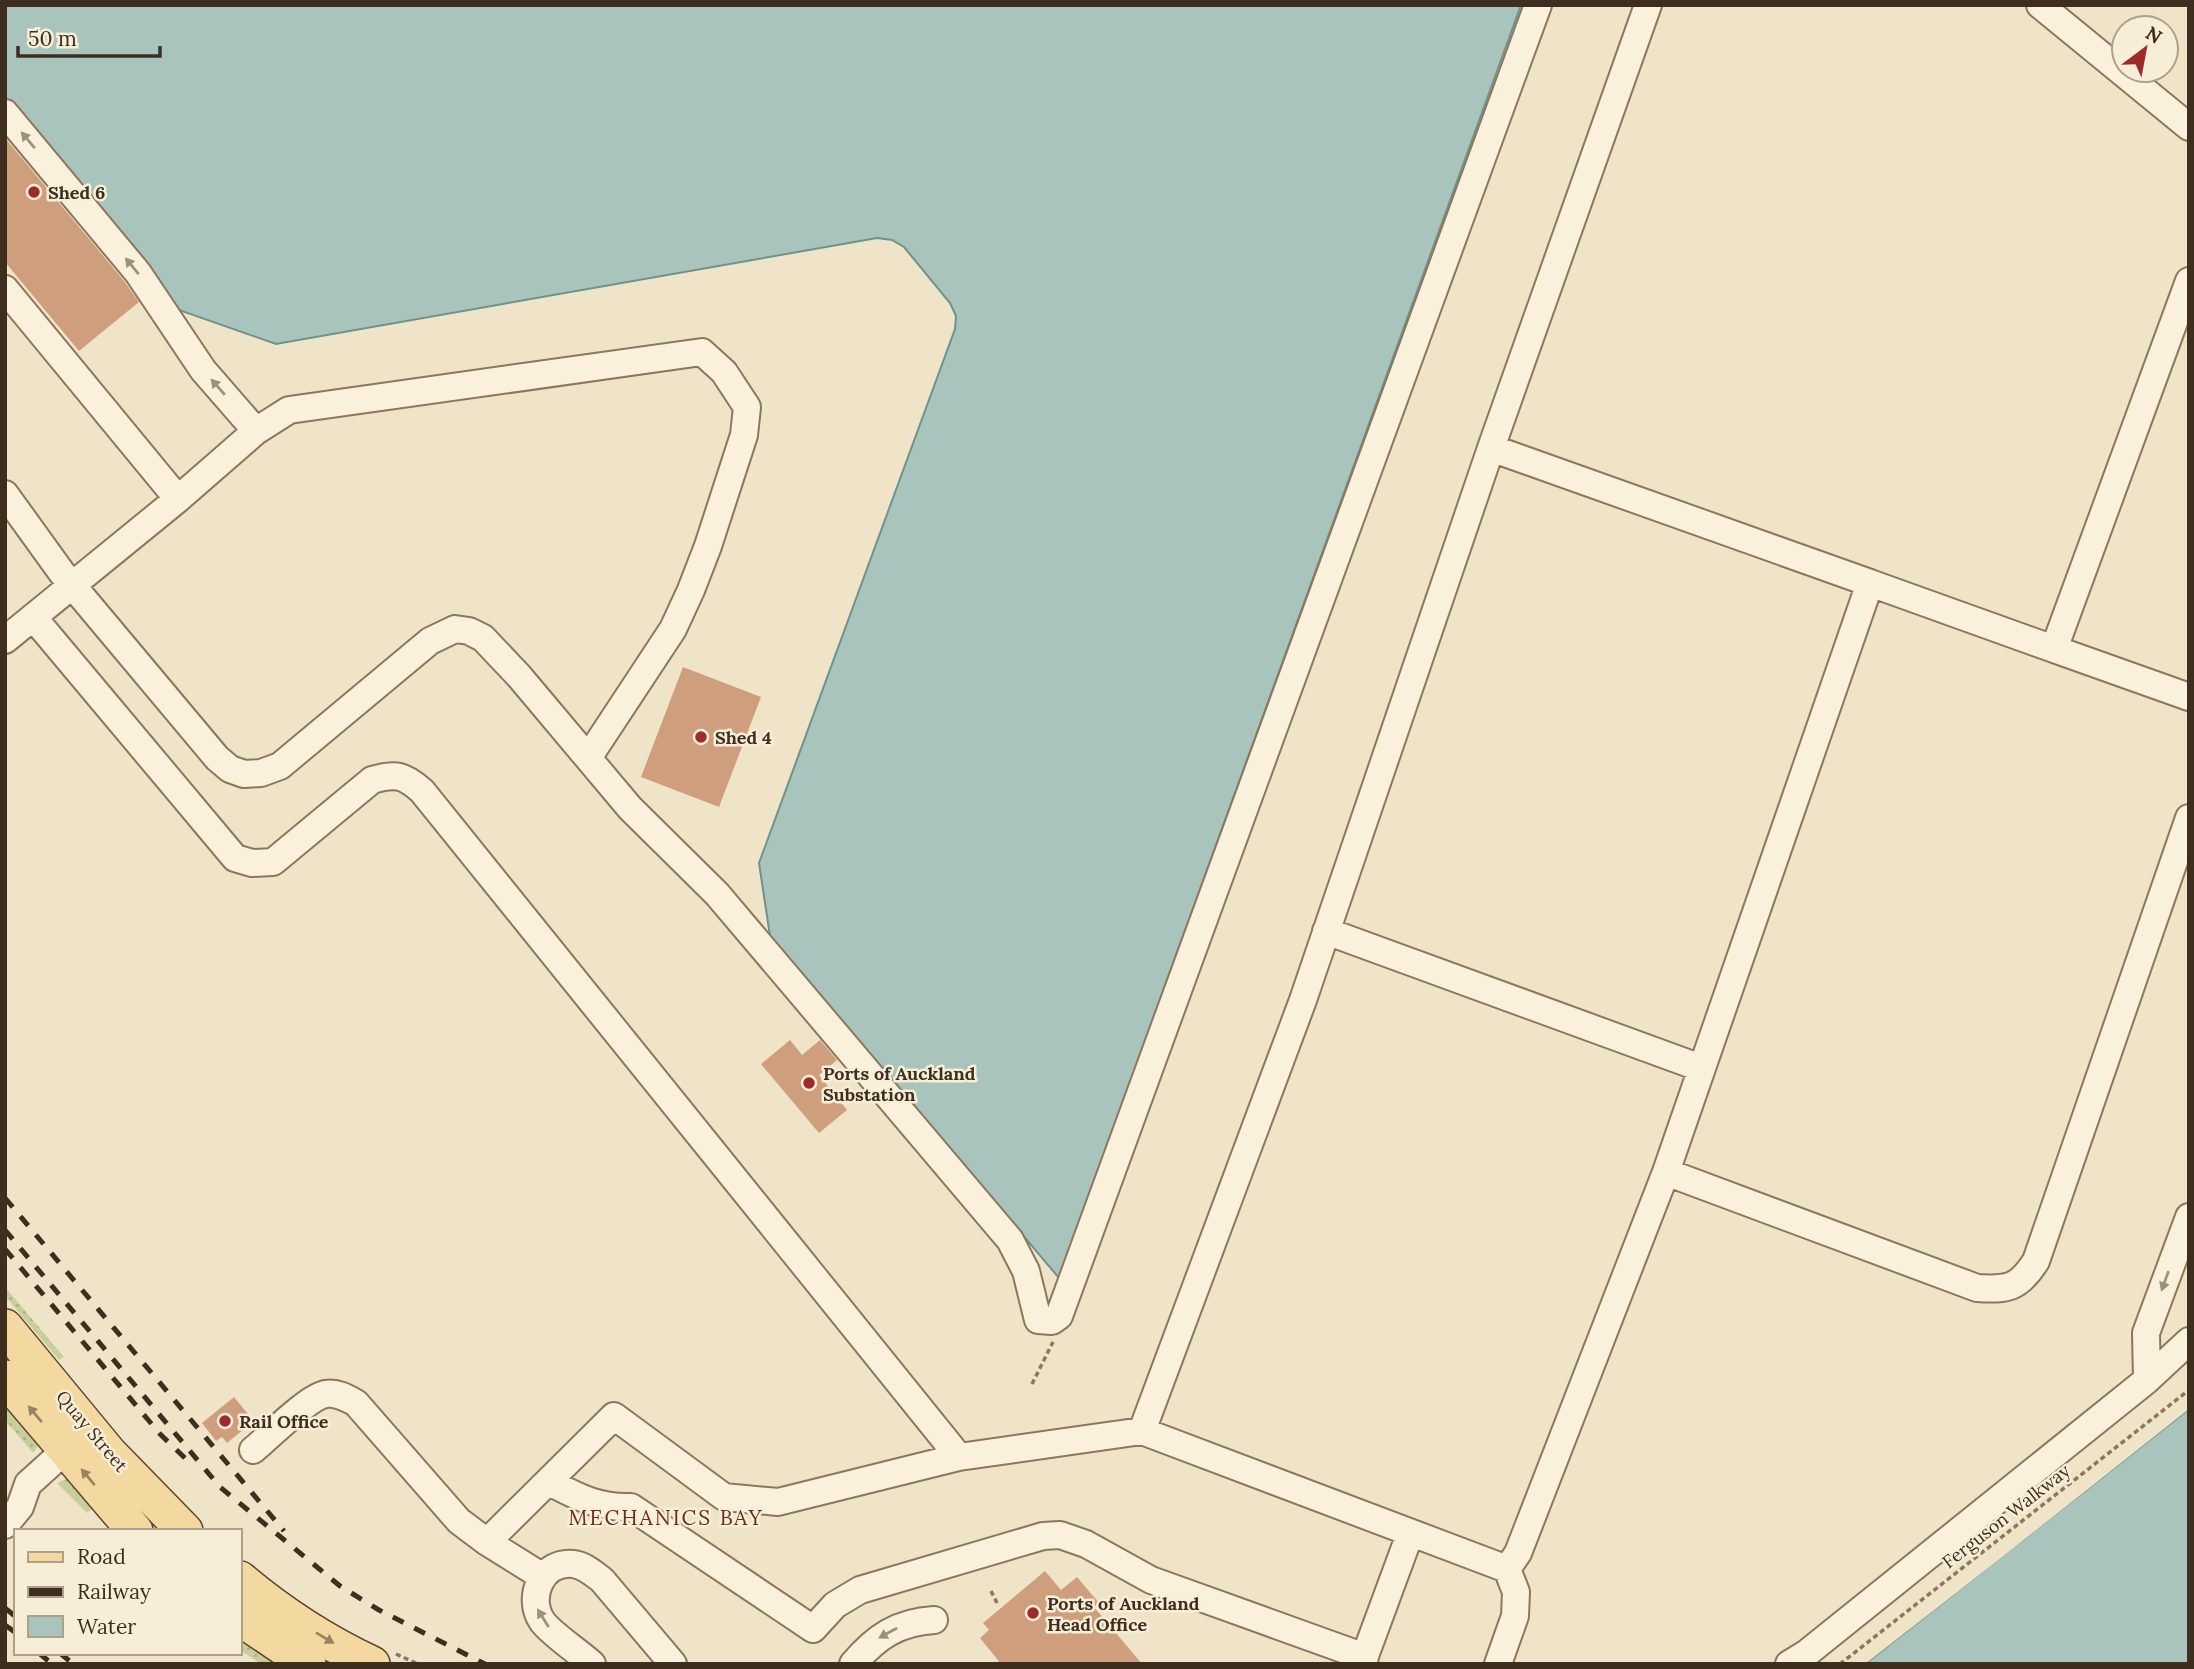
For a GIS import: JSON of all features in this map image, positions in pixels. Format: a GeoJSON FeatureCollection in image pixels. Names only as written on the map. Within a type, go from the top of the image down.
{"type":"FeatureCollection","features":[{"type":"Feature","properties":{"kind":"main road","name":"Quay Street"},"geometry":{"type":"LineString","coordinates":[[5,1327],[134,1529]]}},
{"type":"Feature","properties":{"kind":"main road","name":"Quay Street"},"geometry":{"type":"LineString","coordinates":[[5,1378],[77,1440],[134,1480],[183,1529]]}},
{"type":"Feature","properties":{"kind":"main road"},"geometry":{"type":"LineString","coordinates":[[242,1581],[322,1637],[372,1664]]}},
{"type":"Feature","properties":{"kind":"main road"},"geometry":{"type":"LineString","coordinates":[[242,1619],[307,1664]]}},
{"type":"Feature","properties":{"kind":"lane"},"geometry":{"type":"LineString","coordinates":[[5,494],[37,541],[196,735],[230,769],[244,774],[261,773],[280,766],[444,632],[455,629],[469,631],[483,638],[630,808],[717,894],[1010,1240],[1026,1271],[1038,1320],[1052,1321],[1059,1316],[1538,5]]}},
{"type":"Feature","properties":{"kind":"lane"},"geometry":{"type":"LineString","coordinates":[[1142,1431],[1303,1000],[1491,448],[1648,5]]}},
{"type":"Feature","properties":{"kind":"lane"},"geometry":{"type":"LineString","coordinates":[[2040,5],[2189,127]]}},
{"type":"Feature","properties":{"kind":"lane"},"geometry":{"type":"LineString","coordinates":[[5,113],[138,273],[203,370],[256,431]]}},
{"type":"Feature","properties":{"kind":"lane"},"geometry":{"type":"LineString","coordinates":[[2054,649],[2189,281]]}},
{"type":"Feature","properties":{"kind":"lane"},"geometry":{"type":"LineString","coordinates":[[5,289],[178,499]]}},
{"type":"Feature","properties":{"kind":"lane"},"geometry":{"type":"LineString","coordinates":[[5,640],[178,499],[256,431],[289,410],[702,352],[724,372],[747,408],[744,435],[708,546],[673,629],[588,758]]}},
{"type":"Feature","properties":{"kind":"lane"},"geometry":{"type":"LineString","coordinates":[[1491,448],[2189,697]]}},
{"type":"Feature","properties":{"kind":"lane"},"geometry":{"type":"LineString","coordinates":[[1507,1569],[1518,1553],[1665,1172],[1870,583]]}},
{"type":"Feature","properties":{"kind":"lane"},"geometry":{"type":"LineString","coordinates":[[33,617],[235,858],[252,863],[273,862],[372,780],[388,775],[407,778],[422,791],[958,1457]]}},
{"type":"Feature","properties":{"kind":"lane"},"geometry":{"type":"LineString","coordinates":[[1665,1172],[1977,1288],[2000,1289],[2024,1280],[2036,1261],[2189,818]]}},
{"type":"Feature","properties":{"kind":"lane"},"geometry":{"type":"LineString","coordinates":[[1326,931],[1701,1068]]}},
{"type":"Feature","properties":{"kind":"lane"},"geometry":{"type":"LineString","coordinates":[[2147,1380],[2146,1333],[2189,1217]]}},
{"type":"Feature","properties":{"kind":"lane"},"geometry":{"type":"LineString","coordinates":[[1789,1664],[1818,1645],[2147,1380],[2189,1341]]}},
{"type":"Feature","properties":{"kind":"lane"},"geometry":{"type":"LineString","coordinates":[[2147,1380],[2189,1355]]}},
{"type":"Feature","properties":{"kind":"lane"},"geometry":{"type":"LineString","coordinates":[[253,1450],[315,1397],[336,1394],[347,1397],[459,1521],[543,1577]]}},
{"type":"Feature","properties":{"kind":"lane"},"geometry":{"type":"LineString","coordinates":[[487,1542],[614,1416],[724,1497],[778,1502],[958,1457],[1142,1431],[1507,1569],[1516,1592],[1515,1616],[1498,1664]]}},
{"type":"Feature","properties":{"kind":"lane"},"geometry":{"type":"LineString","coordinates":[[5,1525],[20,1507],[28,1484],[77,1440]]}},
{"type":"Feature","properties":{"kind":"lane"},"geometry":{"type":"LineString","coordinates":[[549,1482],[580,1498],[609,1507],[631,1507],[813,1629],[835,1605],[860,1590],[1043,1536],[1060,1535],[1086,1544],[1151,1580],[1364,1660],[1410,1534]]}},
{"type":"Feature","properties":{"kind":"lane"},"geometry":{"type":"LineString","coordinates":[[592,1664],[542,1622],[536,1606],[534,1593],[543,1577],[562,1565],[574,1564],[589,1570],[602,1580],[673,1664]]}},
{"type":"Feature","properties":{"kind":"lane"},"geometry":{"type":"LineString","coordinates":[[853,1664],[884,1634],[906,1624],[934,1620]]}},
{"type":"Feature","properties":{"kind":"path"},"geometry":{"type":"LineString","coordinates":[[1032,1384],[1056,1336],[1052,1321]]}},
{"type":"Feature","properties":{"kind":"path","name":"Ferguson Walkway"},"geometry":{"type":"LineString","coordinates":[[1840,1664],[2189,1390]]}},
{"type":"Feature","properties":{"kind":"path"},"geometry":{"type":"LineString","coordinates":[[991,1591],[998,1605]]}},
{"type":"Feature","properties":{"kind":"path"},"geometry":{"type":"LineString","coordinates":[[407,1660],[418,1664]]}},
{"type":"Feature","properties":{"kind":"green space"},"geometry":{"type":"Polygon","coordinates":[[[5,1287],[64,1357],[59,1360],[5,1296],[5,1287]]]}},
{"type":"Feature","properties":{"kind":"green space"},"geometry":{"type":"Polygon","coordinates":[[[5,1407],[38,1446],[33,1453],[5,1420],[5,1407]]]}},
{"type":"Feature","properties":{"kind":"green space"},"geometry":{"type":"Polygon","coordinates":[[[66,1479],[92,1509],[87,1513],[57,1483],[66,1479]]]}},
{"type":"Feature","properties":{"kind":"green space"},"geometry":{"type":"Polygon","coordinates":[[[242,1640],[276,1664],[261,1664],[242,1651],[242,1640]]]}},
{"type":"Feature","properties":{"kind":"water"},"geometry":{"type":"Polygon","coordinates":[[[5,5],[1521,5],[1059,1278],[770,936],[759,863],[955,329],[956,316],[950,303],[904,247],[892,240],[877,238],[276,344],[176,309],[5,106],[5,5]]]}},
{"type":"Feature","properties":{"kind":"water"},"geometry":{"type":"Polygon","coordinates":[[[2189,1409],[2189,1664],[1865,1664],[2189,1409]]]}},
{"type":"Feature","properties":{"kind":"pier"},"geometry":{"type":"Polygon","coordinates":[[[2189,1406],[2189,1409],[2001,1558],[1862,1664],[2189,1406]]]}},
{"type":"Feature","properties":{"kind":"building","name":"Shed 6"},"geometry":{"type":"Polygon","coordinates":[[[5,138],[139,302],[79,351],[5,262],[5,138]]]}},
{"type":"Feature","properties":{"kind":"building","name":"Shed 4"},"geometry":{"type":"Polygon","coordinates":[[[683,667],[761,697],[719,807],[641,777],[683,667]]]}},
{"type":"Feature","properties":{"kind":"building"},"geometry":{"type":"Polygon","coordinates":[[[790,1040],[802,1055],[820,1040],[837,1060],[819,1075],[847,1110],[819,1133],[761,1064],[790,1040]]]}},
{"type":"Feature","properties":{"kind":"building","name":"Rail Office"},"geometry":{"type":"Polygon","coordinates":[[[234,1397],[248,1414],[243,1418],[249,1425],[227,1443],[222,1437],[216,1441],[202,1423],[234,1397]]]}},
{"type":"Feature","properties":{"kind":"building","name":"Ports of Auckland Head Office"},"geometry":{"type":"Polygon","coordinates":[[[1045,1571],[1061,1590],[1077,1577],[1099,1603],[1094,1607],[1142,1664],[1001,1664],[980,1638],[989,1630],[983,1623],[1045,1571]]]}},
{"type":"Feature","properties":{"kind":"railway"},"geometry":{"type":"LineString","coordinates":[[5,1198],[284,1531]]}},
{"type":"Feature","properties":{"kind":"railway"},"geometry":{"type":"LineString","coordinates":[[5,1230],[220,1487],[340,1586],[379,1610],[485,1664]]}},
{"type":"Feature","properties":{"kind":"railway"},"geometry":{"type":"LineString","coordinates":[[5,1249],[160,1434],[188,1461]]}},
{"type":"Feature","properties":{"kind":"railway"},"geometry":{"type":"LineString","coordinates":[[5,1608],[14,1615]]}},
{"type":"Feature","properties":{"kind":"railway"},"geometry":{"type":"LineString","coordinates":[[5,1625],[14,1632]]}},
{"type":"Feature","properties":{"kind":"railway"},"geometry":{"type":"LineString","coordinates":[[41,1655],[52,1664]]}},
{"type":"Feature","properties":{"kind":"railway"},"geometry":{"type":"LineString","coordinates":[[62,1655],[73,1664]]}},
{"type":"Feature","properties":{"kind":"place","name":"Shed 6"},"geometry":{"type":"Point","coordinates":[34,192]}},
{"type":"Feature","properties":{"kind":"place","name":"Shed 4"},"geometry":{"type":"Point","coordinates":[701,737]}},
{"type":"Feature","properties":{"kind":"place","name":"Ports of Auckland Substation"},"geometry":{"type":"Point","coordinates":[809,1083]}},
{"type":"Feature","properties":{"kind":"place","name":"Rail Office"},"geometry":{"type":"Point","coordinates":[225,1421]}},
{"type":"Feature","properties":{"kind":"place","name":"Ports of Auckland Head Office"},"geometry":{"type":"Point","coordinates":[1033,1613]}},
{"type":"Feature","properties":{"kind":"district","name":"MECHANICS BAY"},"geometry":{"type":"Point","coordinates":[666,1517]}}]}
